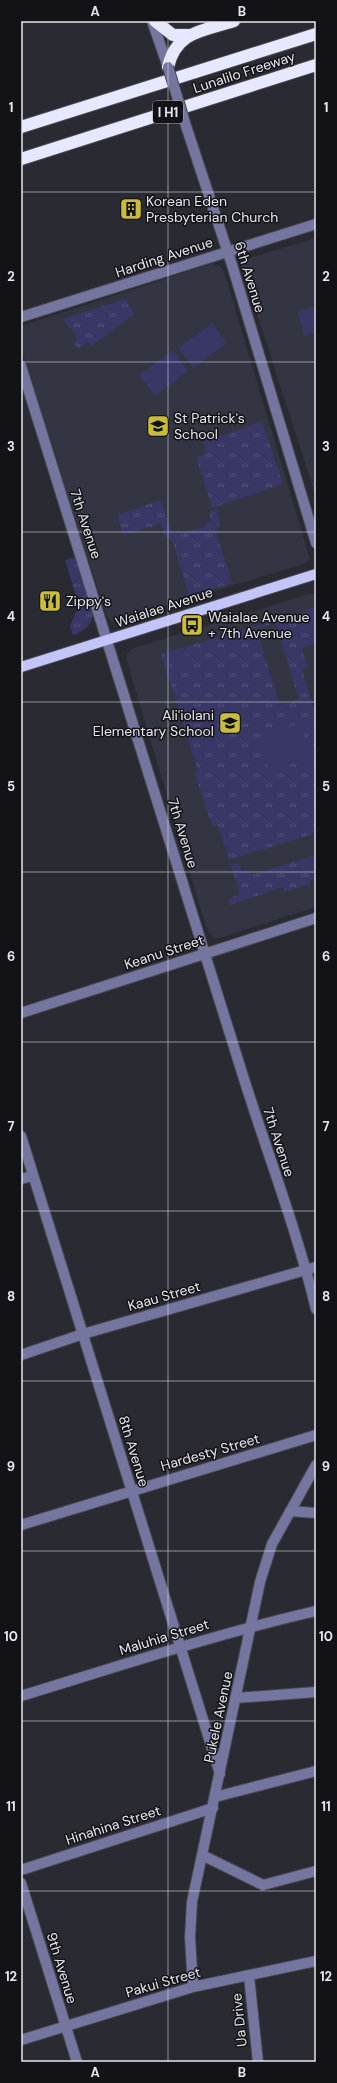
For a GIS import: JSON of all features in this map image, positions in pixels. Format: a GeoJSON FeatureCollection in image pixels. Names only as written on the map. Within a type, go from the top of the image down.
{"type":"FeatureCollection","features":[{"type":"Feature","properties":{"kind":"highway"},"geometry":{"type":"LineString","coordinates":[[155,21],[172,35],[192,35]]}},
{"type":"Feature","properties":{"kind":"highway"},"geometry":{"type":"LineString","coordinates":[[168,67],[176,46],[183,39],[234,21]]}},
{"type":"Feature","properties":{"kind":"highway","name":"Lunalilo Freeway"},"geometry":{"type":"LineString","coordinates":[[21,127],[316,34]]}},
{"type":"Feature","properties":{"kind":"highway","name":"Lunalilo Freeway"},"geometry":{"type":"LineString","coordinates":[[21,160],[316,65]]}},
{"type":"Feature","properties":{"kind":"main road","name":"Waialae Avenue"},"geometry":{"type":"LineString","coordinates":[[21,667],[316,574]]}},
{"type":"Feature","properties":{"kind":"street","name":"6th Avenue"},"geometry":{"type":"LineString","coordinates":[[152,21],[228,252],[316,542]]}},
{"type":"Feature","properties":{"kind":"street","name":"Harding Avenue"},"geometry":{"type":"LineString","coordinates":[[21,317],[316,224]]}},
{"type":"Feature","properties":{"kind":"street","name":"7th Avenue"},"geometry":{"type":"LineString","coordinates":[[21,366],[109,639],[258,1125],[311,1268],[316,1309]]}},
{"type":"Feature","properties":{"kind":"street","name":"Keanu Street"},"geometry":{"type":"LineString","coordinates":[[21,1013],[316,918]]}},
{"type":"Feature","properties":{"kind":"street","name":"8th Avenue"},"geometry":{"type":"LineString","coordinates":[[21,1136],[32,1176],[83,1334],[220,1774]]}},
{"type":"Feature","properties":{"kind":"street"},"geometry":{"type":"LineString","coordinates":[[21,1179],[32,1176]]}},
{"type":"Feature","properties":{"kind":"street","name":"Kaau Street"},"geometry":{"type":"LineString","coordinates":[[21,1355],[83,1334],[311,1268]]}},
{"type":"Feature","properties":{"kind":"street","name":"Hardesty Street"},"geometry":{"type":"LineString","coordinates":[[21,1525],[131,1490],[316,1435]]}},
{"type":"Feature","properties":{"kind":"street","name":"Pukele Avenue"},"geometry":{"type":"LineString","coordinates":[[193,1987],[190,1920],[202,1855],[265,1562],[272,1544],[316,1465]]}},
{"type":"Feature","properties":{"kind":"street"},"geometry":{"type":"LineString","coordinates":[[290,1511],[316,1513]]}},
{"type":"Feature","properties":{"kind":"street","name":"Maluhia Street"},"geometry":{"type":"LineString","coordinates":[[21,1696],[180,1646],[251,1626],[316,1611]]}},
{"type":"Feature","properties":{"kind":"street"},"geometry":{"type":"LineString","coordinates":[[236,1698],[316,1692]]}},
{"type":"Feature","properties":{"kind":"street"},"geometry":{"type":"LineString","coordinates":[[215,1797],[316,1771]]}},
{"type":"Feature","properties":{"kind":"street","name":"Hinahina Street"},"geometry":{"type":"LineString","coordinates":[[21,1870],[213,1808]]}},
{"type":"Feature","properties":{"kind":"street"},"geometry":{"type":"LineString","coordinates":[[202,1855],[263,1885],[316,1871]]}},
{"type":"Feature","properties":{"kind":"street","name":"9th Avenue"},"geometry":{"type":"LineString","coordinates":[[21,1883],[77,2062]]}},
{"type":"Feature","properties":{"kind":"street","name":"Pakui Street"},"geometry":{"type":"LineString","coordinates":[[21,2040],[193,1987],[316,1961]]}},
{"type":"Feature","properties":{"kind":"street","name":"Ua Drive"},"geometry":{"type":"LineString","coordinates":[[249,1976],[258,2062]]}},
{"type":"Feature","properties":{"kind":"shaded area"},"geometry":{"type":"Polygon","coordinates":[[[316,238],[316,497],[240,261],[316,238]]]}},
{"type":"Feature","properties":{"kind":"shaded area","name":"St Patrick's School"},"geometry":{"type":"Polygon","coordinates":[[[211,264],[220,266],[224,272],[310,559],[304,564],[112,622],[107,617],[21,348],[21,326],[211,264]]]}},
{"type":"Feature","properties":{"kind":"shaded area","name":"Ali'iolani Elementary School"},"geometry":{"type":"Polygon","coordinates":[[[309,594],[316,594],[316,907],[219,938],[214,938],[208,931],[203,917],[127,661],[127,654],[134,648],[309,594]]]}},
{"type":"Feature","properties":{"kind":"green space"},"geometry":{"type":"Polygon","coordinates":[[[125,299],[135,314],[91,346],[88,342],[78,349],[73,343],[78,339],[63,319],[125,299]]]}},
{"type":"Feature","properties":{"kind":"green space"},"geometry":{"type":"Polygon","coordinates":[[[316,306],[316,333],[305,336],[297,312],[316,306]]]}},
{"type":"Feature","properties":{"kind":"green space"},"geometry":{"type":"Polygon","coordinates":[[[212,323],[227,343],[193,368],[178,348],[212,323]]]}},
{"type":"Feature","properties":{"kind":"green space"},"geometry":{"type":"Polygon","coordinates":[[[173,350],[188,371],[155,396],[139,375],[173,350]]]}},
{"type":"Feature","properties":{"kind":"green space"},"geometry":{"type":"Polygon","coordinates":[[[262,421],[283,484],[212,508],[196,457],[206,453],[203,442],[262,421]]]}},
{"type":"Feature","properties":{"kind":"green space"},"geometry":{"type":"Polygon","coordinates":[[[161,500],[171,530],[178,534],[204,527],[210,520],[210,511],[217,509],[220,523],[216,531],[232,583],[189,596],[173,542],[165,536],[161,524],[123,535],[117,515],[161,500]]]}},
{"type":"Feature","properties":{"kind":"green space"},"geometry":{"type":"Polygon","coordinates":[[[76,557],[93,612],[91,621],[87,627],[81,632],[73,635],[70,626],[79,606],[65,560],[76,557]]]}},
{"type":"Feature","properties":{"kind":"green space"},"geometry":{"type":"Polygon","coordinates":[[[315,607],[316,630],[309,635],[299,628],[300,622],[309,617],[307,609],[315,607]]]}},
{"type":"Feature","properties":{"kind":"green space"},"geometry":{"type":"Polygon","coordinates":[[[307,611],[310,617],[300,622],[312,633],[316,630],[316,643],[302,648],[308,668],[302,670],[313,707],[316,709],[316,833],[229,860],[218,825],[212,826],[195,774],[198,771],[161,654],[307,611]],[[275,623],[256,629],[280,705],[299,699],[275,623]]]}},
{"type":"Feature","properties":{"kind":"green space"},"geometry":{"type":"Polygon","coordinates":[[[184,653],[190,657],[191,661],[187,670],[182,671],[173,666],[172,662],[176,657],[184,653]]]}},
{"type":"Feature","properties":{"kind":"green space"},"geometry":{"type":"Polygon","coordinates":[[[301,723],[311,756],[269,769],[259,736],[301,723]]]}},
{"type":"Feature","properties":{"kind":"green space"},"geometry":{"type":"Polygon","coordinates":[[[316,855],[316,878],[309,880],[311,884],[284,892],[283,887],[230,905],[228,899],[240,894],[231,865],[239,863],[242,872],[249,870],[251,875],[316,855]]]}},
{"type":"Feature","properties":{"kind":"place","name":"Korean Eden Presbyterian Church"},"geometry":{"type":"Point","coordinates":[131,209]}},
{"type":"Feature","properties":{"kind":"place","name":"St Patrick's School"},"geometry":{"type":"Point","coordinates":[158,426]}},
{"type":"Feature","properties":{"kind":"place","name":"Zippy's"},"geometry":{"type":"Point","coordinates":[50,601]}},
{"type":"Feature","properties":{"kind":"place","name":"Waialae Avenue + 7th Avenue"},"geometry":{"type":"Point","coordinates":[192,625]}},
{"type":"Feature","properties":{"kind":"place","name":"Ali'iolani Elementary School"},"geometry":{"type":"Point","coordinates":[230,723]}}]}
